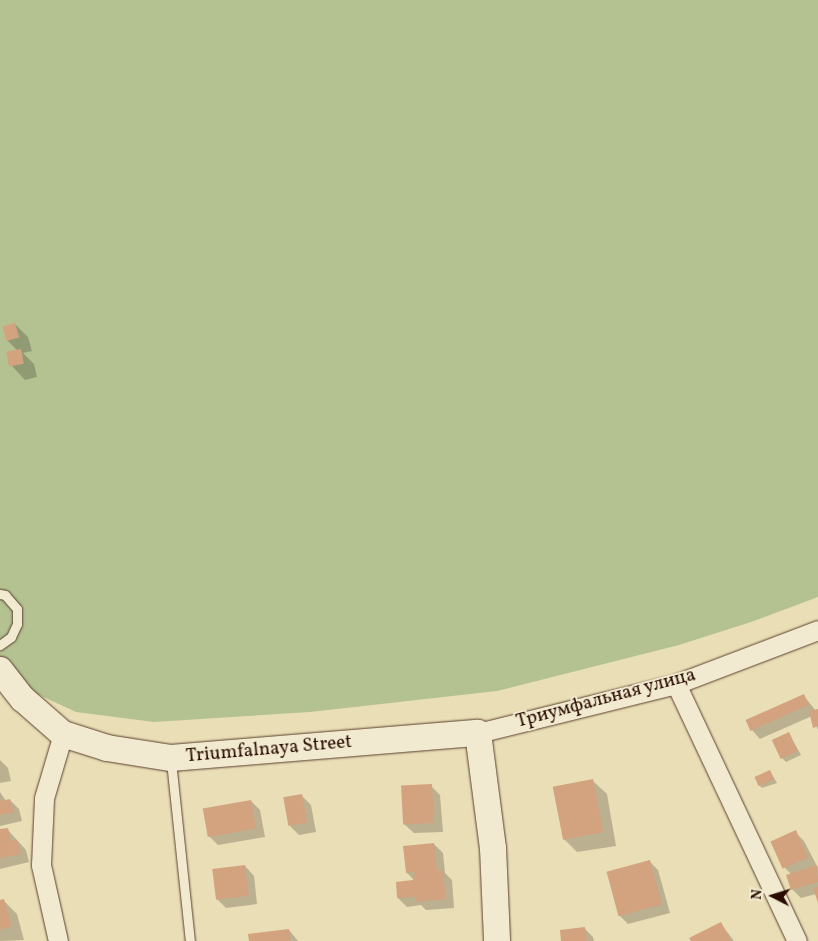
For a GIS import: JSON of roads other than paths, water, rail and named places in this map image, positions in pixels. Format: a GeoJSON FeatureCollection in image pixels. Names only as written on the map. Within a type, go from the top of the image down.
{"type":"FeatureCollection","features":[{"type":"Feature","properties":{"kind":"street","name":"Триумфальная улица"},"geometry":{"type":"LineString","coordinates":[[478,733],[676,684],[818,630]]}},
{"type":"Feature","properties":{"kind":"street","name":"Triumfalnaya Street"},"geometry":{"type":"LineString","coordinates":[[0,670],[23,699],[63,734],[107,748],[171,758],[478,733]]}},
{"type":"Feature","properties":{"kind":"street"},"geometry":{"type":"LineString","coordinates":[[676,684],[797,941]]}},
{"type":"Feature","properties":{"kind":"street"},"geometry":{"type":"LineString","coordinates":[[478,733],[493,848],[497,941]]}},
{"type":"Feature","properties":{"kind":"street"},"geometry":{"type":"LineString","coordinates":[[58,941],[41,865],[44,798],[63,734]]}},
{"type":"Feature","properties":{"kind":"lane"},"geometry":{"type":"LineString","coordinates":[[0,594],[5,595],[17,609],[17,624],[11,637],[0,645]]}},
{"type":"Feature","properties":{"kind":"lane"},"geometry":{"type":"LineString","coordinates":[[171,758],[190,941]]}}]}
